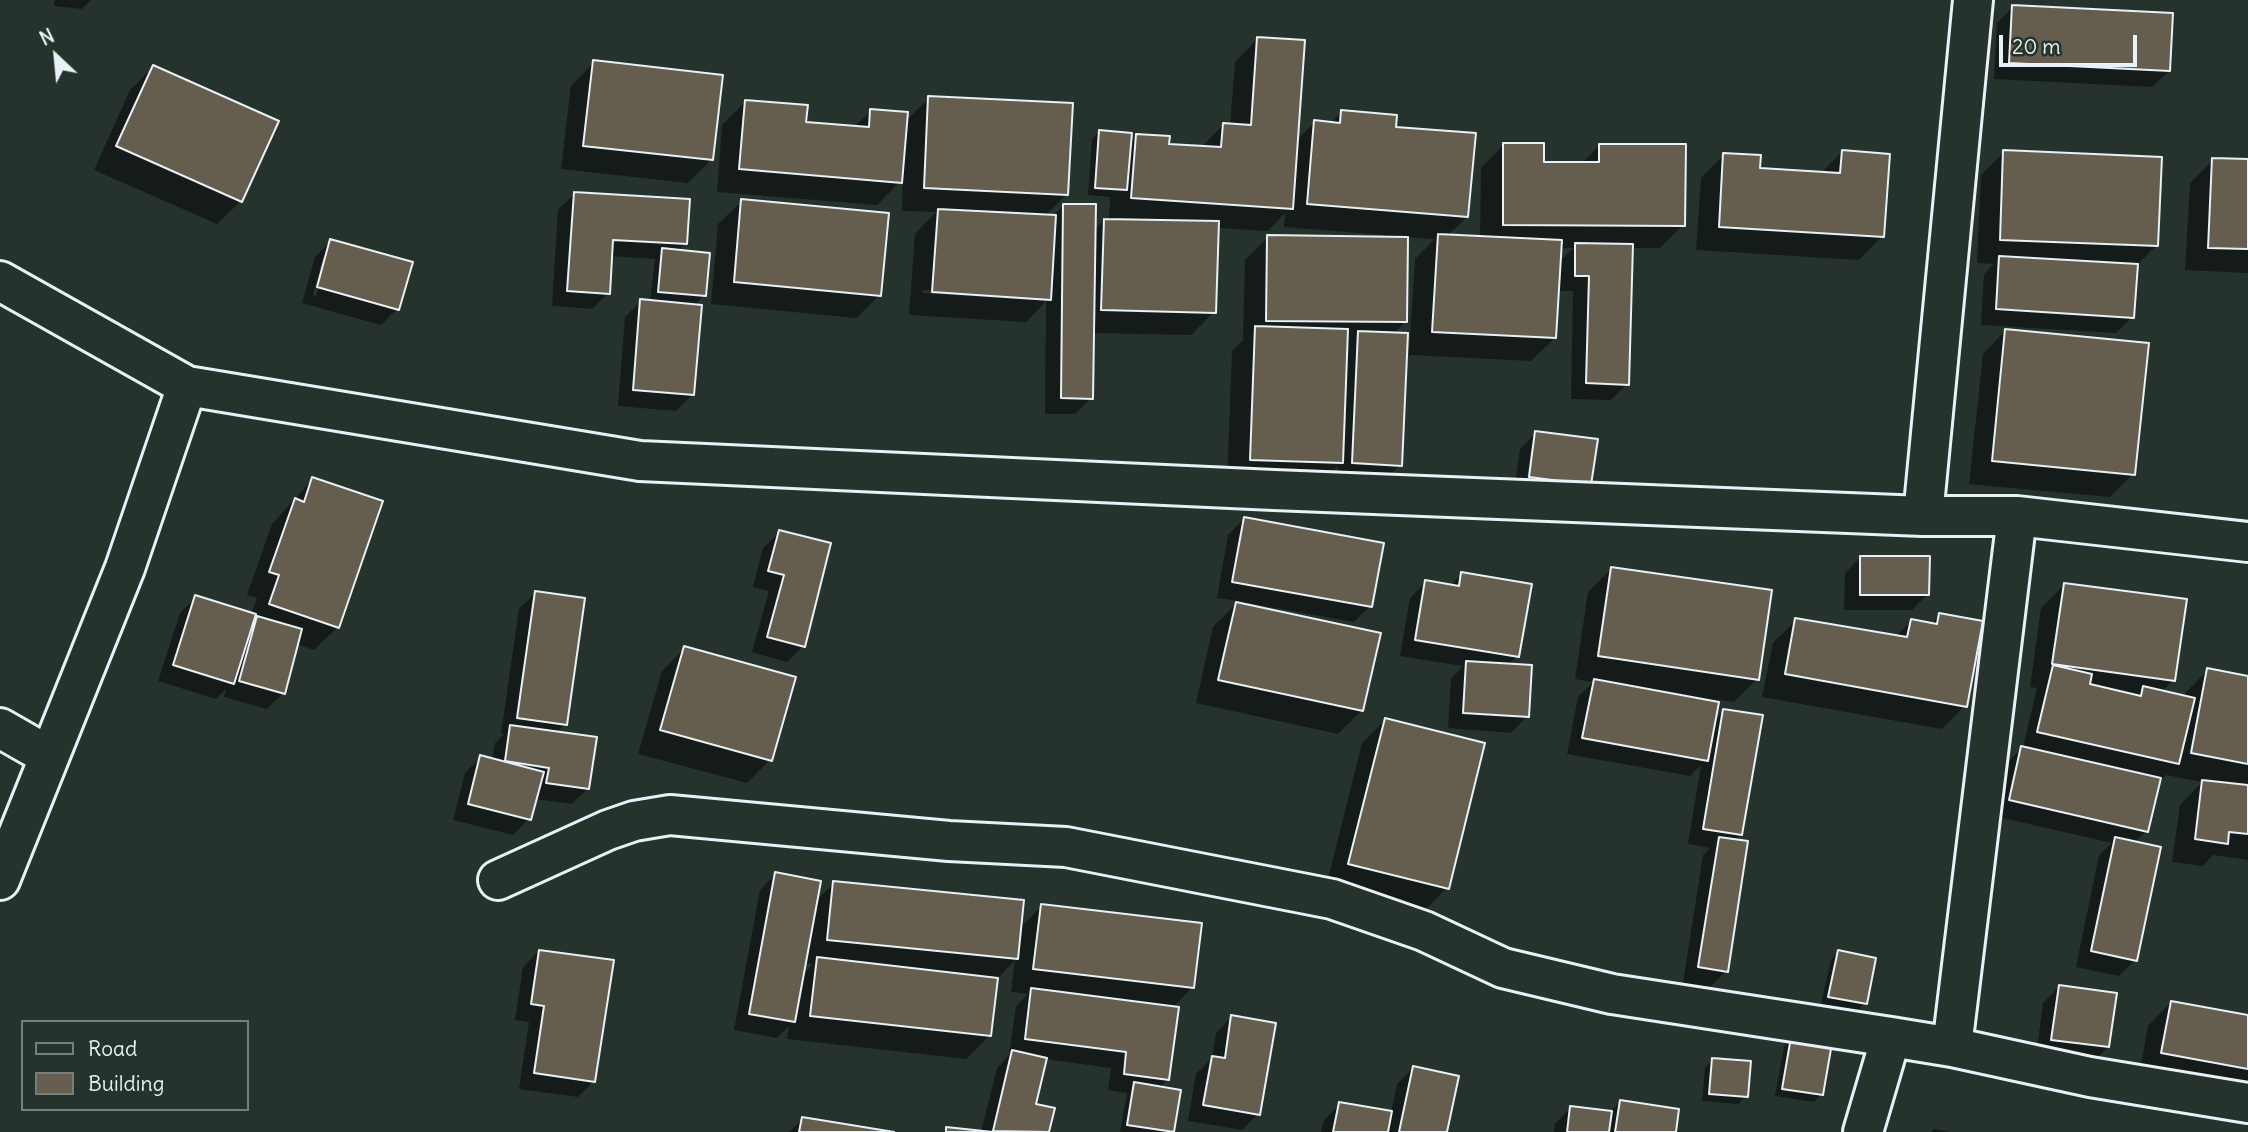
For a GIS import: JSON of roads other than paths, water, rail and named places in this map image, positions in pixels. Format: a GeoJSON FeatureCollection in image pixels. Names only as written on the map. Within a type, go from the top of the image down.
{"type":"FeatureCollection","features":[{"type":"Feature","properties":{"kind":"street"},"geometry":{"type":"LineString","coordinates":[[1923,516],[1973,0]]}},
{"type":"Feature","properties":{"kind":"street"},"geometry":{"type":"LineString","coordinates":[[0,281],[187,386],[640,461],[1923,516],[2017,516],[2248,542]]}},
{"type":"Feature","properties":{"kind":"street"},"geometry":{"type":"LineString","coordinates":[[0,880],[125,568],[187,386]]}},
{"type":"Feature","properties":{"kind":"street"},"geometry":{"type":"LineString","coordinates":[[1952,1047],[2017,516]]}},
{"type":"Feature","properties":{"kind":"street"},"geometry":{"type":"LineString","coordinates":[[0,728],[49,756]]}},
{"type":"Feature","properties":{"kind":"street"},"geometry":{"type":"LineString","coordinates":[[498,880],[608,830],[634,821],[670,815],[949,841],[1066,847],[1332,899],[1424,931],[1503,968],[1612,994],[1952,1047],[2090,1077],[2248,1103]]}},
{"type":"Feature","properties":{"kind":"street"},"geometry":{"type":"LineString","coordinates":[[1863,1132],[1891,1037]]}}]}
